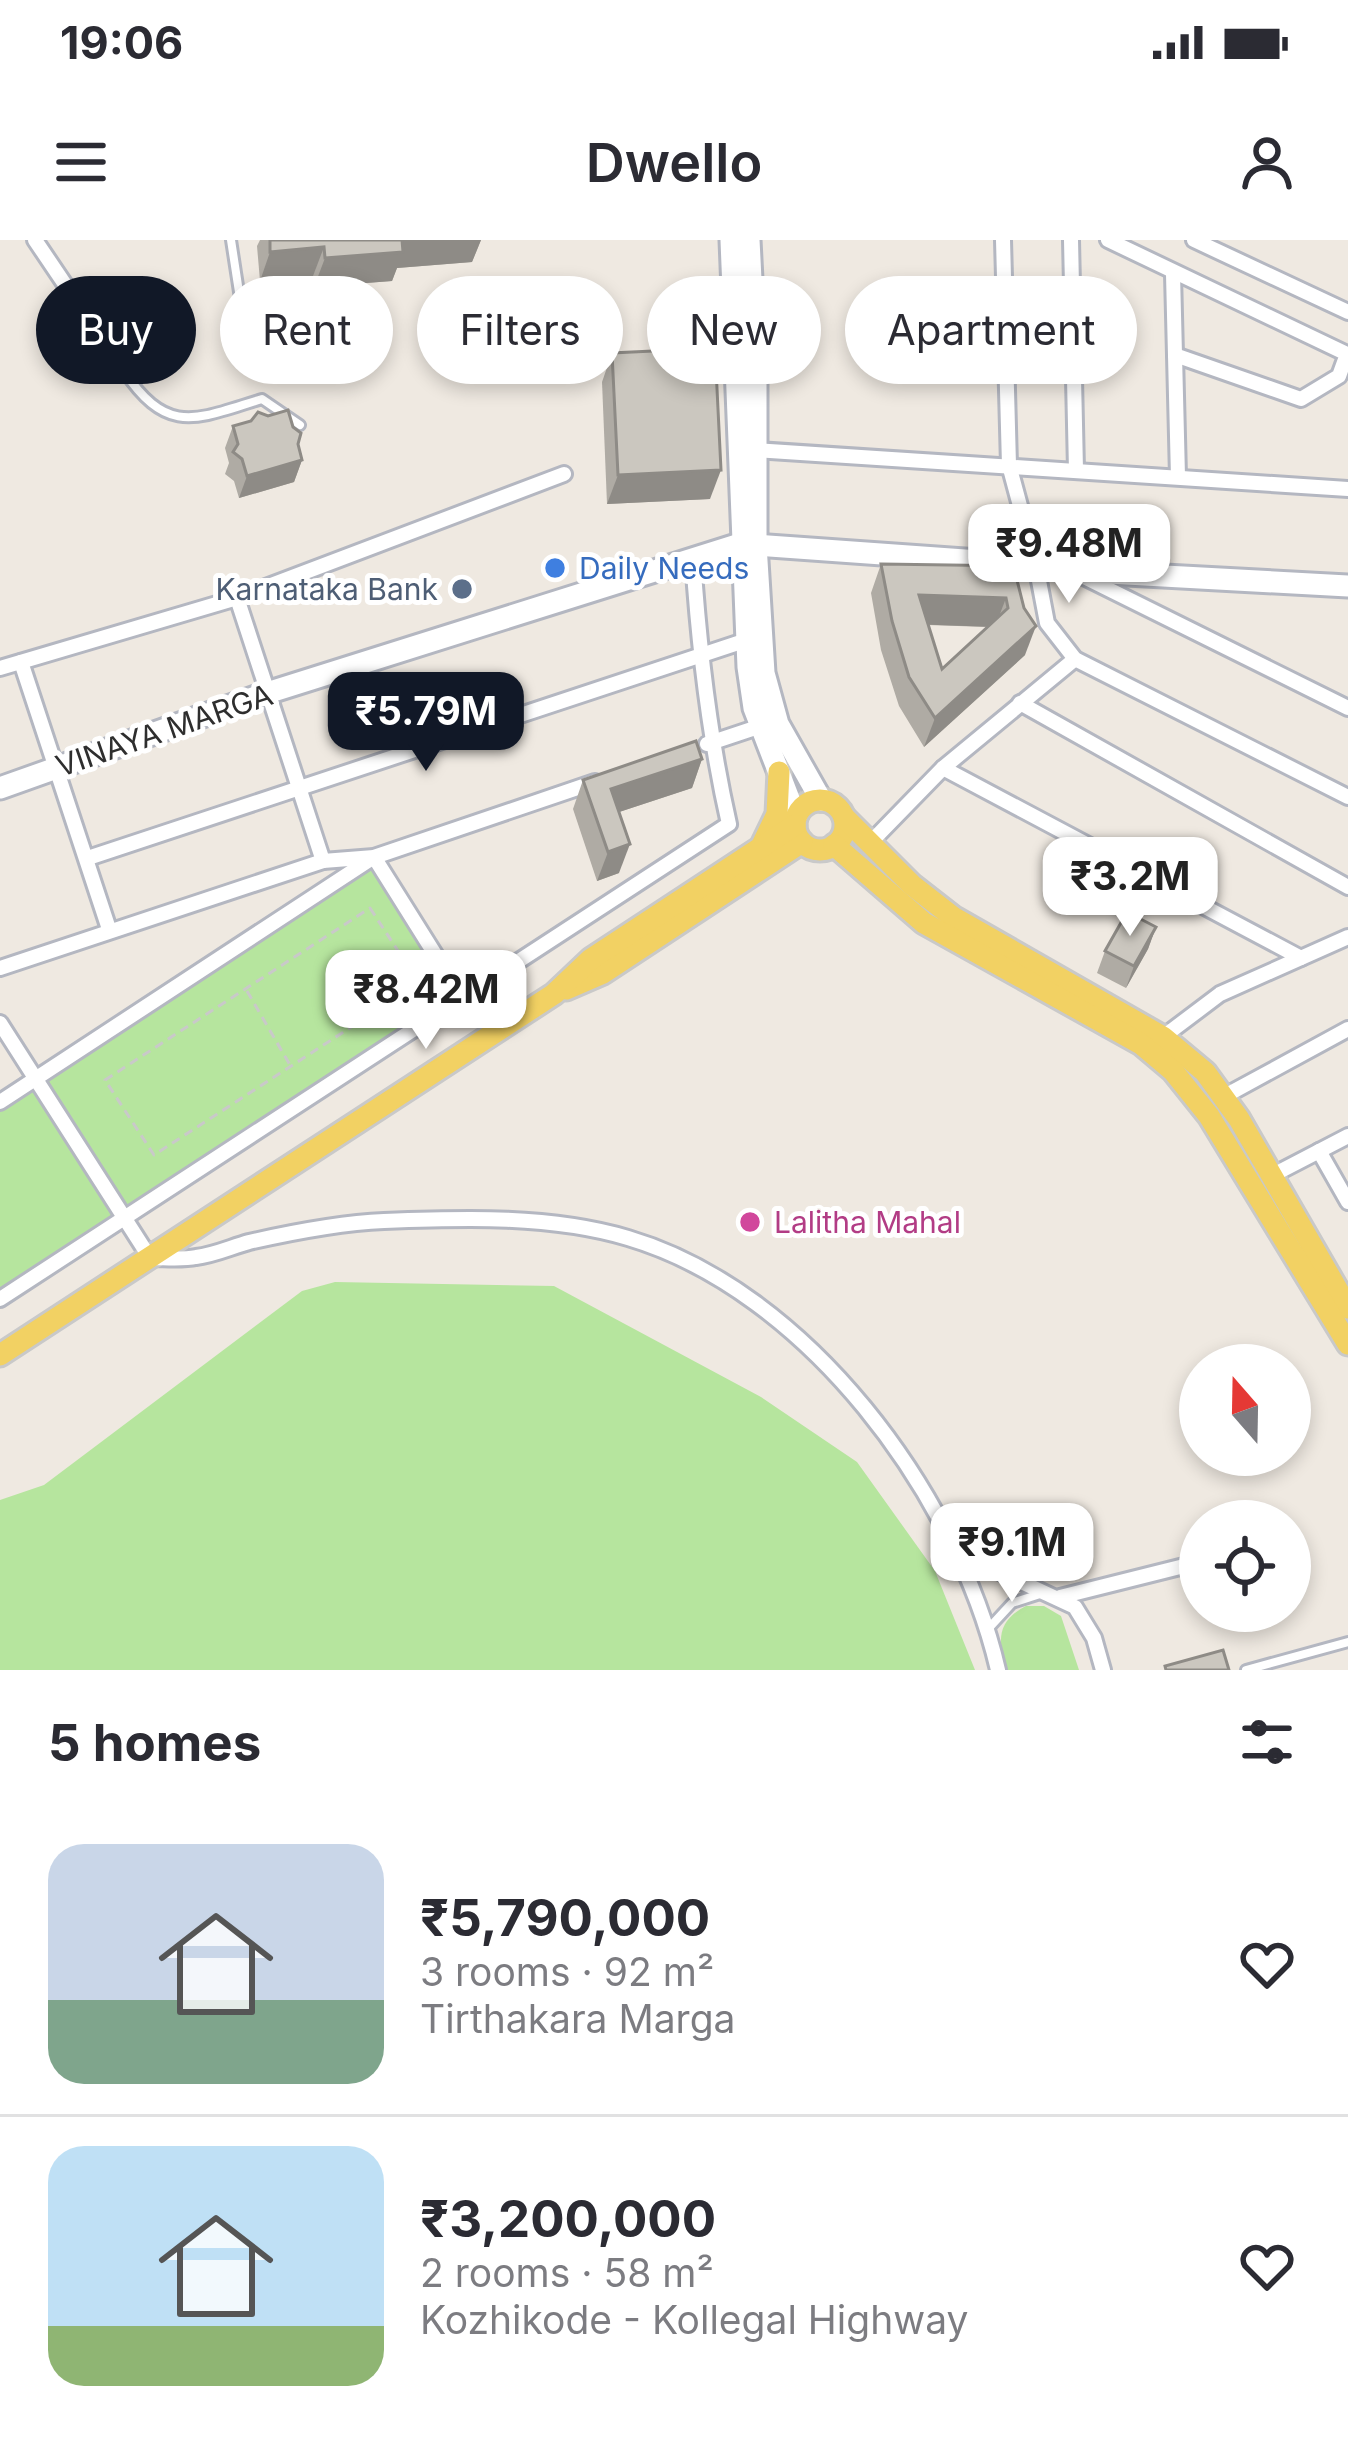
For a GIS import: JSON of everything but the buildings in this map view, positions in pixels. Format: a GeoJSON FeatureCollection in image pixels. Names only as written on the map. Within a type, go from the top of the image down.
{"type":"FeatureCollection","features":[{"type":"Feature","properties":{"kind":"main road"},"geometry":{"type":"LineString","coordinates":[[759,848],[770,835],[777,814],[779,772]]}},
{"type":"Feature","properties":{"kind":"main road"},"geometry":{"type":"LineString","coordinates":[[753,876],[798,828],[806,804],[821,800],[835,805],[912,885],[953,917],[1104,1014],[1151,1051],[1189,1088],[1209,1116],[1348,1345]]}},
{"type":"Feature","properties":{"kind":"main road"},"geometry":{"type":"LineString","coordinates":[[798,828],[817,849],[834,845],[843,833],[844,818]]}},
{"type":"Feature","properties":{"kind":"main road"},"geometry":{"type":"LineString","coordinates":[[554,994],[591,959],[759,848],[798,828]]}},
{"type":"Feature","properties":{"kind":"main road"},"geometry":{"type":"LineString","coordinates":[[834,845],[924,923],[1104,1014],[1163,1036],[1204,1072],[1348,1308]]}},
{"type":"Feature","properties":{"kind":"main road"},"geometry":{"type":"LineString","coordinates":[[0,1355],[554,994],[603,973],[753,876],[813,856],[867,875]]}},
{"type":"Feature","properties":{"kind":"street"},"geometry":{"type":"LineString","coordinates":[[35,240],[59,276]]}},
{"type":"Feature","properties":{"kind":"street"},"geometry":{"type":"LineString","coordinates":[[730,240],[748,544],[764,673],[769,700],[797,762],[821,800]]}},
{"type":"Feature","properties":{"kind":"street"},"geometry":{"type":"LineString","coordinates":[[749,240],[756,450],[748,544],[750,685],[798,828]]}},
{"type":"Feature","properties":{"kind":"street"},"geometry":{"type":"LineString","coordinates":[[1003,240],[1009,465],[1047,623],[1075,658],[1348,797]]}},
{"type":"Feature","properties":{"kind":"street"},"geometry":{"type":"LineString","coordinates":[[1071,240],[1076,470]]}},
{"type":"Feature","properties":{"kind":"street"},"geometry":{"type":"LineString","coordinates":[[1108,240],[1347,354],[1339,376],[1301,400],[1175,355]]}},
{"type":"Feature","properties":{"kind":"street"},"geometry":{"type":"LineString","coordinates":[[1194,240],[1348,312]]}},
{"type":"Feature","properties":{"kind":"street"},"geometry":{"type":"LineString","coordinates":[[1173,274],[1178,477]]}},
{"type":"Feature","properties":{"kind":"street"},"geometry":{"type":"LineString","coordinates":[[756,450],[1348,489]]}},
{"type":"Feature","properties":{"kind":"street"},"geometry":{"type":"LineString","coordinates":[[0,668],[237,598],[564,474]]}},
{"type":"Feature","properties":{"kind":"street"},"geometry":{"type":"LineString","coordinates":[[748,544],[1072,571],[1348,586]]}},
{"type":"Feature","properties":{"kind":"street","name":"VINAYA MARGA"},"geometry":{"type":"LineString","coordinates":[[0,788],[267,693],[748,544]]}},
{"type":"Feature","properties":{"kind":"street"},"geometry":{"type":"LineString","coordinates":[[0,1299],[729,824],[699,656],[693,558]]}},
{"type":"Feature","properties":{"kind":"street"},"geometry":{"type":"LineString","coordinates":[[1072,571],[1348,708]]}},
{"type":"Feature","properties":{"kind":"street"},"geometry":{"type":"LineString","coordinates":[[237,598],[322,861]]}},
{"type":"Feature","properties":{"kind":"street"},"geometry":{"type":"LineString","coordinates":[[88,858],[747,640]]}},
{"type":"Feature","properties":{"kind":"street"},"geometry":{"type":"LineString","coordinates":[[870,843],[943,768],[1075,658]]}},
{"type":"Feature","properties":{"kind":"street"},"geometry":{"type":"LineString","coordinates":[[21,662],[109,929]]}},
{"type":"Feature","properties":{"kind":"street"},"geometry":{"type":"LineString","coordinates":[[1020,704],[1348,887]]}},
{"type":"Feature","properties":{"kind":"street"},"geometry":{"type":"LineString","coordinates":[[688,751],[761,726]]}},
{"type":"Feature","properties":{"kind":"street"},"geometry":{"type":"LineString","coordinates":[[943,768],[1301,958]]}},
{"type":"Feature","properties":{"kind":"street"},"geometry":{"type":"LineString","coordinates":[[0,968],[322,861],[374,856],[621,773]]}},
{"type":"Feature","properties":{"kind":"street"},"geometry":{"type":"LineString","coordinates":[[374,856],[463,999]]}},
{"type":"Feature","properties":{"kind":"street"},"geometry":{"type":"LineString","coordinates":[[0,1102],[374,856]]}},
{"type":"Feature","properties":{"kind":"street"},"geometry":{"type":"LineString","coordinates":[[1163,1036],[1220,994],[1348,937]]}},
{"type":"Feature","properties":{"kind":"street"},"geometry":{"type":"LineString","coordinates":[[0,1023],[150,1258],[195,1258],[290,1233],[381,1221],[517,1221],[626,1237],[670,1252],[750,1298],[793,1332],[868,1411],[964,1563],[998,1670]]}},
{"type":"Feature","properties":{"kind":"street"},"geometry":{"type":"LineString","coordinates":[[1223,1097],[1348,1029]]}},
{"type":"Feature","properties":{"kind":"street"},"geometry":{"type":"LineString","coordinates":[[1271,1176],[1348,1136]]}},
{"type":"Feature","properties":{"kind":"street"},"geometry":{"type":"LineString","coordinates":[[1319,1150],[1348,1202]]}},
{"type":"Feature","properties":{"kind":"street"},"geometry":{"type":"LineString","coordinates":[[943,1526],[988,1566],[1055,1595],[1084,1619],[1103,1670]]}},
{"type":"Feature","properties":{"kind":"street"},"geometry":{"type":"LineString","coordinates":[[1055,1595],[1179,1567]]}},
{"type":"Feature","properties":{"kind":"lane"},"geometry":{"type":"LineString","coordinates":[[230,240],[236,276]]}},
{"type":"Feature","properties":{"kind":"lane"},"geometry":{"type":"LineString","coordinates":[[133,384],[172,417],[189,421],[262,399],[300,425]]}},
{"type":"Feature","properties":{"kind":"lane"},"geometry":{"type":"LineString","coordinates":[[988,1629],[1012,1604],[1055,1595]]}},
{"type":"Feature","properties":{"kind":"lane"},"geometry":{"type":"LineString","coordinates":[[1246,1670],[1348,1642]]}},
{"type":"Feature","properties":{"kind":"path"},"geometry":{"type":"LineString","coordinates":[[370,908],[419,983],[154,1155],[105,1080],[246,989],[370,908]]}},
{"type":"Feature","properties":{"kind":"path"},"geometry":{"type":"LineString","coordinates":[[246,989],[291,1066]]}},
{"type":"Feature","properties":{"kind":"green space"},"geometry":{"type":"Polygon","coordinates":[[[374,857],[463,999],[0,1291],[0,1103],[374,857]]]}},
{"type":"Feature","properties":{"kind":"green space"},"geometry":{"type":"Polygon","coordinates":[[[335,1282],[554,1286],[761,1397],[857,1462],[935,1571],[975,1670],[0,1670],[0,1500],[44,1485],[302,1291],[335,1282]]]}},
{"type":"Feature","properties":{"kind":"green space"},"geometry":{"type":"Polygon","coordinates":[[[1026,1606],[1044,1606],[1061,1616],[1079,1670],[1006,1670],[1004,1625],[1026,1606]]]}},
{"type":"Feature","properties":{"kind":"place","name":"Daily Needs"},"geometry":{"type":"Point","coordinates":[555,568]}},
{"type":"Feature","properties":{"kind":"place","name":"Karnataka Bank"},"geometry":{"type":"Point","coordinates":[462,589]}},
{"type":"Feature","properties":{"kind":"place","name":"Lalitha Mahal"},"geometry":{"type":"Point","coordinates":[750,1222]}}]}
